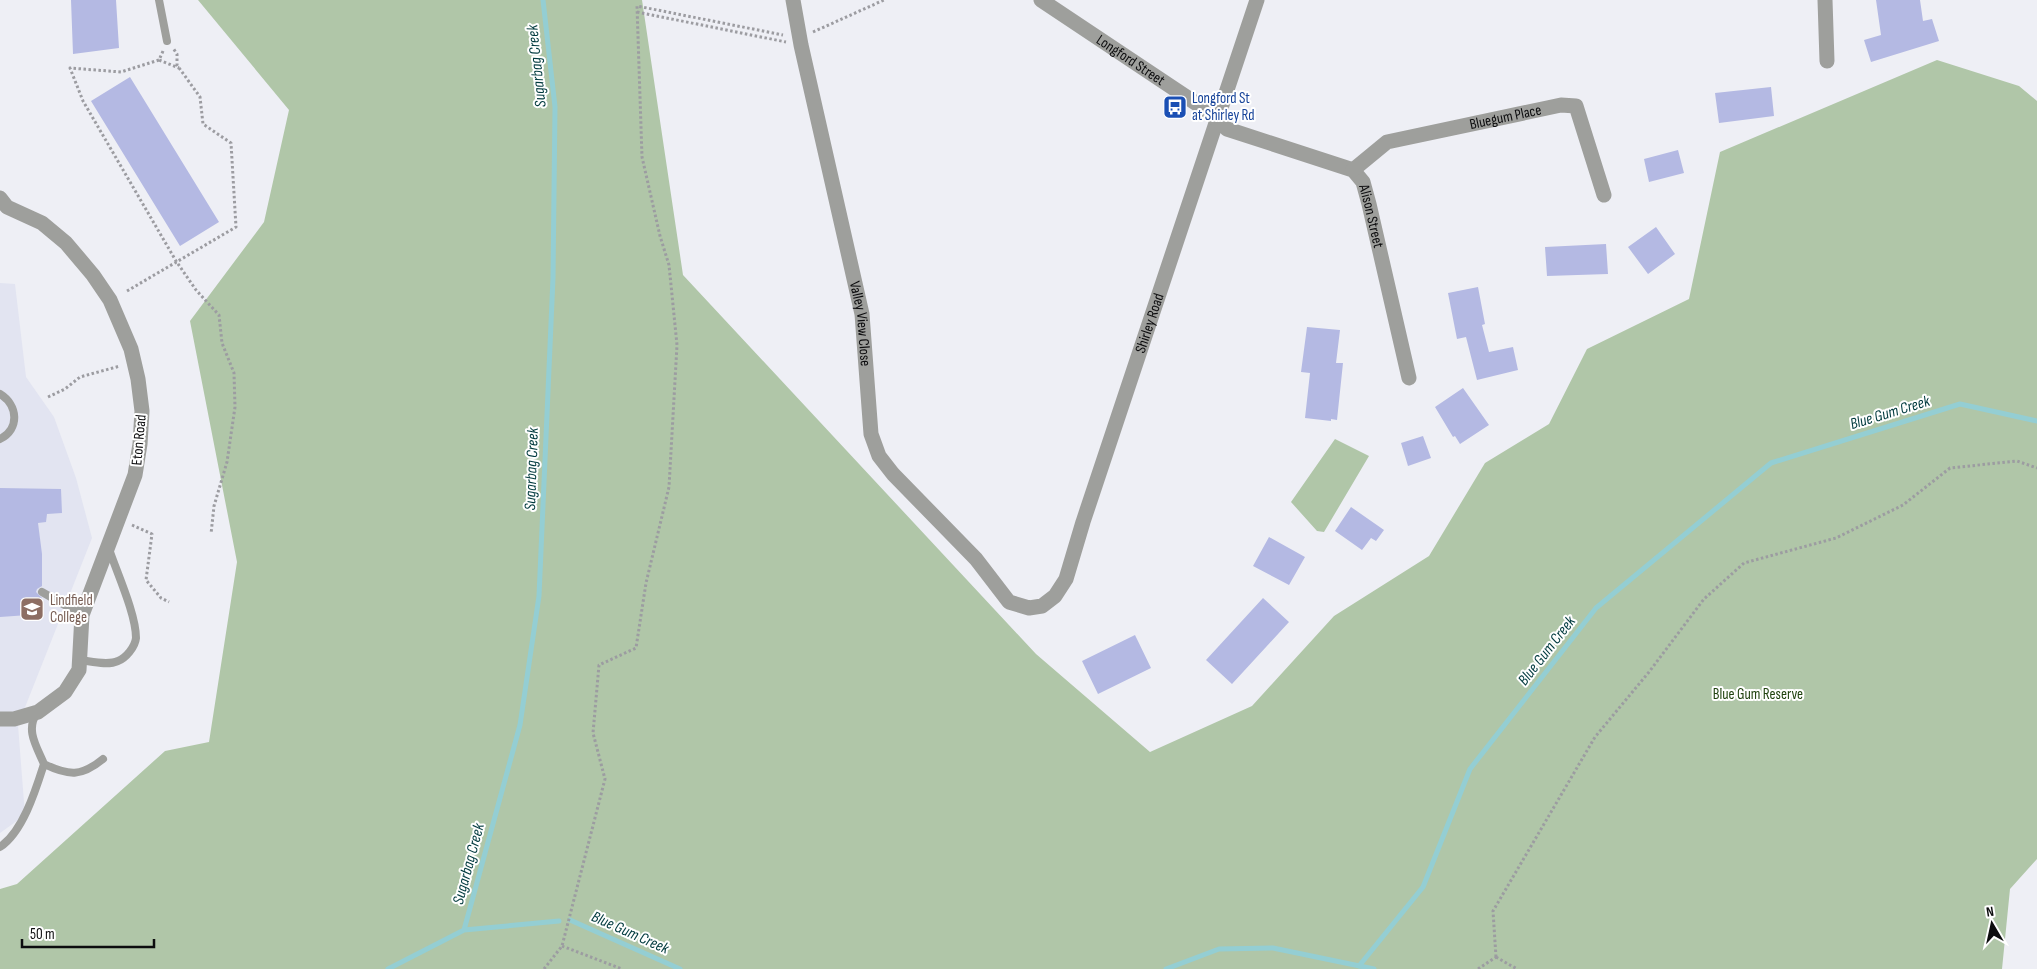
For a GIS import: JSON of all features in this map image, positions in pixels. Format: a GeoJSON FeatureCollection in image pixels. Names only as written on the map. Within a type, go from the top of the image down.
{"type":"FeatureCollection","features":[{"type":"Feature","properties":{"kind":"street","name":"Valley View Close"},"geometry":{"type":"LineString","coordinates":[[792,0],[862,314],[870,434],[879,456],[893,474],[976,559],[1009,602]]}},
{"type":"Feature","properties":{"kind":"street","name":"Longford Street"},"geometry":{"type":"LineString","coordinates":[[1042,0],[1208,112],[1218,121]]}},
{"type":"Feature","properties":{"kind":"street","name":"Shirley Road"},"geometry":{"type":"LineString","coordinates":[[1009,602],[1029,608],[1042,606],[1055,596],[1066,579],[1083,522],[1257,0]]}},
{"type":"Feature","properties":{"kind":"street"},"geometry":{"type":"LineString","coordinates":[[1825,0],[1826,61]]}},
{"type":"Feature","properties":{"kind":"street","name":"Bluegum Place"},"geometry":{"type":"LineString","coordinates":[[1353,170],[1387,142],[1547,108],[1576,106],[1604,195]]}},
{"type":"Feature","properties":{"kind":"street","name":"Alison Street"},"geometry":{"type":"LineString","coordinates":[[1218,121],[1227,129],[1353,170],[1363,182],[1409,378]]}},
{"type":"Feature","properties":{"kind":"street","name":"Eton Road"},"geometry":{"type":"LineString","coordinates":[[0,198],[7,206],[42,223],[66,242],[110,300],[120,320],[135,362],[142,411],[136,475],[82,615],[79,670],[64,692],[38,712],[14,719],[0,720]]}},
{"type":"Feature","properties":{"kind":"lane"},"geometry":{"type":"LineString","coordinates":[[159,0],[167,40]]}},
{"type":"Feature","properties":{"kind":"lane"},"geometry":{"type":"LineString","coordinates":[[0,394],[11,403],[15,419],[9,433],[0,439]]}},
{"type":"Feature","properties":{"kind":"lane"},"geometry":{"type":"LineString","coordinates":[[79,660],[116,662],[133,648],[136,638],[131,611],[108,547]]}},
{"type":"Feature","properties":{"kind":"lane"},"geometry":{"type":"LineString","coordinates":[[42,592],[82,615]]}},
{"type":"Feature","properties":{"kind":"lane"},"geometry":{"type":"LineString","coordinates":[[0,847],[16,830],[35,792],[44,764],[31,734],[31,724],[38,712]]}},
{"type":"Feature","properties":{"kind":"lane"},"geometry":{"type":"LineString","coordinates":[[44,764],[69,774],[93,768],[103,759]]}},
{"type":"Feature","properties":{"kind":"path"},"geometry":{"type":"LineString","coordinates":[[637,12],[800,42],[884,0]]}},
{"type":"Feature","properties":{"kind":"path"},"geometry":{"type":"LineString","coordinates":[[544,969],[562,946],[605,779],[593,733],[599,665],[636,648],[646,583],[669,487],[677,345],[669,265],[660,236],[642,157],[637,6],[800,42]]}},
{"type":"Feature","properties":{"kind":"path"},"geometry":{"type":"LineString","coordinates":[[127,291],[236,227],[231,143],[203,124],[200,97],[177,65],[178,54],[167,40],[158,60]]}},
{"type":"Feature","properties":{"kind":"path"},"geometry":{"type":"LineString","coordinates":[[179,68],[158,60],[121,72],[70,68],[83,101],[176,261],[196,290],[219,315],[222,343],[234,373],[235,407],[227,462],[214,506],[212,534]]}},
{"type":"Feature","properties":{"kind":"path"},"geometry":{"type":"LineString","coordinates":[[48,397],[65,389],[80,377],[135,362]]}},
{"type":"Feature","properties":{"kind":"path"},"geometry":{"type":"LineString","coordinates":[[1496,958],[1493,911],[1594,737],[1650,672],[1704,600],[1724,581],[1744,563],[1836,538],[1903,505],[1950,468],[2018,461],[2037,468]]}},
{"type":"Feature","properties":{"kind":"path"},"geometry":{"type":"LineString","coordinates":[[118,519],[152,534],[146,580],[161,598],[170,602]]}},
{"type":"Feature","properties":{"kind":"path"},"geometry":{"type":"LineString","coordinates":[[562,946],[622,969]]}},
{"type":"Feature","properties":{"kind":"path"},"geometry":{"type":"LineString","coordinates":[[1478,969],[1496,958]]}},
{"type":"Feature","properties":{"kind":"path"},"geometry":{"type":"LineString","coordinates":[[1496,958],[1517,969]]}},
{"type":"Feature","properties":{"kind":"shaded area","name":"Lindfield College"},"geometry":{"type":"Polygon","coordinates":[[[0,283],[15,284],[26,377],[54,417],[76,478],[92,538],[18,725],[25,815],[0,833],[0,283]]]}},
{"type":"Feature","properties":{"kind":"green space","name":"Blue Gum Reserve"},"geometry":{"type":"Polygon","coordinates":[[[198,0],[642,0],[683,275],[1036,654],[1150,752],[1252,706],[1334,616],[1429,556],[1485,463],[1549,424],[1587,349],[1689,299],[1720,152],[1937,60],[2019,86],[2037,101],[2037,859],[2010,889],[2002,969],[0,969],[0,889],[17,884],[165,751],[209,742],[237,562],[190,321],[264,222],[289,110],[198,0]]]}},
{"type":"Feature","properties":{"kind":"green space"},"geometry":{"type":"Polygon","coordinates":[[[1335,439],[1369,456],[1324,532],[1317,531],[1291,502],[1335,439]]]}},
{"type":"Feature","properties":{"kind":"building"},"geometry":{"type":"Polygon","coordinates":[[[71,0],[116,0],[119,48],[73,54],[71,0]]]}},
{"type":"Feature","properties":{"kind":"building"},"geometry":{"type":"Polygon","coordinates":[[[1876,0],[1920,0],[1923,21],[1932,19],[1939,41],[1871,62],[1864,40],[1881,35],[1876,0]]]}},
{"type":"Feature","properties":{"kind":"building"},"geometry":{"type":"Polygon","coordinates":[[[130,77],[219,222],[180,246],[91,101],[130,77]]]}},
{"type":"Feature","properties":{"kind":"building"},"geometry":{"type":"Polygon","coordinates":[[[1771,87],[1774,116],[1719,123],[1715,93],[1771,87]]]}},
{"type":"Feature","properties":{"kind":"building"},"geometry":{"type":"Polygon","coordinates":[[[1678,150],[1684,173],[1649,182],[1644,159],[1678,150]]]}},
{"type":"Feature","properties":{"kind":"building"},"geometry":{"type":"Polygon","coordinates":[[[1656,227],[1675,254],[1648,274],[1628,247],[1656,227]]]}},
{"type":"Feature","properties":{"kind":"building"},"geometry":{"type":"Polygon","coordinates":[[[1606,244],[1608,274],[1547,276],[1545,247],[1606,244]]]}},
{"type":"Feature","properties":{"kind":"building"},"geometry":{"type":"Polygon","coordinates":[[[1478,287],[1485,324],[1482,325],[1489,352],[1513,347],[1518,370],[1477,380],[1466,337],[1457,339],[1448,293],[1478,287]]]}},
{"type":"Feature","properties":{"kind":"building"},"geometry":{"type":"Polygon","coordinates":[[[1307,327],[1340,330],[1336,363],[1343,363],[1337,420],[1305,418],[1310,373],[1301,372],[1307,327]]]}},
{"type":"Feature","properties":{"kind":"building"},"geometry":{"type":"Polygon","coordinates":[[[1463,388],[1489,425],[1460,444],[1455,436],[1453,437],[1435,407],[1463,388]]]}},
{"type":"Feature","properties":{"kind":"building"},"geometry":{"type":"Polygon","coordinates":[[[1423,436],[1431,458],[1408,466],[1401,443],[1423,436]]]}},
{"type":"Feature","properties":{"kind":"building"},"geometry":{"type":"Polygon","coordinates":[[[0,488],[61,489],[62,513],[47,514],[46,522],[38,523],[42,554],[42,586],[36,592],[42,598],[42,614],[0,617],[0,488]]]}},
{"type":"Feature","properties":{"kind":"building"},"geometry":{"type":"Polygon","coordinates":[[[1351,507],[1384,530],[1376,541],[1371,538],[1362,550],[1335,531],[1351,507]]]}},
{"type":"Feature","properties":{"kind":"building"},"geometry":{"type":"Polygon","coordinates":[[[1269,537],[1305,557],[1289,585],[1253,566],[1269,537]]]}},
{"type":"Feature","properties":{"kind":"building"},"geometry":{"type":"Polygon","coordinates":[[[1263,598],[1289,622],[1232,684],[1206,660],[1263,598]]]}},
{"type":"Feature","properties":{"kind":"building"},"geometry":{"type":"Polygon","coordinates":[[[1135,635],[1151,668],[1098,694],[1082,661],[1135,635]]]}},
{"type":"Feature","properties":{"kind":"waterway","name":"Sugarbag Creek"},"geometry":{"type":"LineString","coordinates":[[464,930],[520,725],[539,596],[553,278],[555,107],[543,0]]}},
{"type":"Feature","properties":{"kind":"waterway","name":"Blue Gum Creek"},"geometry":{"type":"LineString","coordinates":[[1359,966],[1423,887],[1470,769],[1596,608],[1771,463],[1960,404],[2037,421]]}},
{"type":"Feature","properties":{"kind":"waterway","name":"Blue Gum Creek"},"geometry":{"type":"LineString","coordinates":[[570,920],[680,969]]}},
{"type":"Feature","properties":{"kind":"waterway","name":"Blue Gum Creek"},"geometry":{"type":"LineString","coordinates":[[388,969],[464,930],[559,921]]}},
{"type":"Feature","properties":{"kind":"waterway","name":"Blue Gum Creek"},"geometry":{"type":"LineString","coordinates":[[1166,969],[1219,949],[1273,948],[1374,969]]}},
{"type":"Feature","properties":{"kind":"place","name":"Longford St at Shirley Rd"},"geometry":{"type":"Point","coordinates":[1175,107]}},
{"type":"Feature","properties":{"kind":"place","name":"Lindfield College"},"geometry":{"type":"Point","coordinates":[32,609]}}]}
